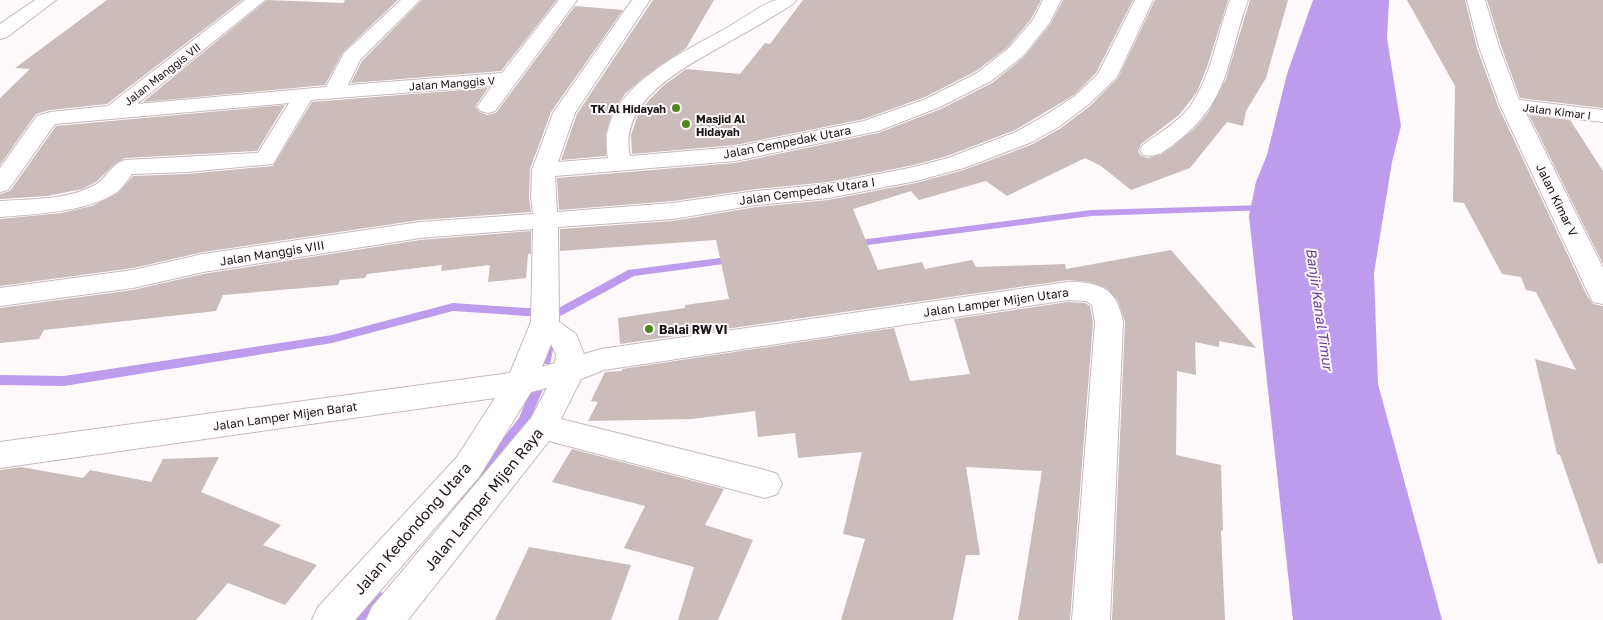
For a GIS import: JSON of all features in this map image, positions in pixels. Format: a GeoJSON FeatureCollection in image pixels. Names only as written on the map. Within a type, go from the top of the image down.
{"type":"FeatureCollection","features":[{"type":"Feature","properties":{"kind":"street"},"geometry":{"type":"LineString","coordinates":[[0,33],[47,0]]}},
{"type":"Feature","properties":{"kind":"street","name":"Jalan Manggis VII"},"geometry":{"type":"LineString","coordinates":[[0,185],[48,120],[54,117],[114,112],[256,0]]}},
{"type":"Feature","properties":{"kind":"street"},"geometry":{"type":"LineString","coordinates":[[335,89],[351,57],[411,0]]}},
{"type":"Feature","properties":{"kind":"street","name":"Jalan Manggis V"},"geometry":{"type":"LineString","coordinates":[[114,112],[304,95],[335,89],[508,79],[568,0]]}},
{"type":"Feature","properties":{"kind":"street"},"geometry":{"type":"LineString","coordinates":[[570,371],[570,354],[566,341],[544,325],[546,220],[543,198],[544,170],[564,113],[642,0]]}},
{"type":"Feature","properties":{"kind":"street"},"geometry":{"type":"LineString","coordinates":[[620,163],[617,141],[625,118],[635,98],[657,77],[681,60],[760,18],[787,0]]}},
{"type":"Feature","properties":{"kind":"street","name":"Jalan Cempedak Utara"},"geometry":{"type":"LineString","coordinates":[[544,170],[735,154],[870,126],[933,103],[984,77],[1016,52],[1041,22],[1052,0]]}},
{"type":"Feature","properties":{"kind":"street","name":"Jalan Cempedak Utara I"},"geometry":{"type":"LineString","coordinates":[[546,220],[673,211],[756,198],[809,194],[888,180],[956,163],[1033,133],[1082,100],[1107,77],[1144,0]]}},
{"type":"Feature","properties":{"kind":"street"},"geometry":{"type":"LineString","coordinates":[[1151,150],[1178,130],[1198,110],[1217,74],[1230,23],[1239,0]]}},
{"type":"Feature","properties":{"kind":"street","name":"Jalan Kimar V"},"geometry":{"type":"LineString","coordinates":[[1476,0],[1489,47],[1511,105],[1603,295]]}},
{"type":"Feature","properties":{"kind":"street"},"geometry":{"type":"LineString","coordinates":[[488,107],[508,79]]}},
{"type":"Feature","properties":{"kind":"street"},"geometry":{"type":"LineString","coordinates":[[0,210],[53,204],[88,195],[110,186],[125,167],[188,165],[264,159],[304,95]]}},
{"type":"Feature","properties":{"kind":"street","name":"Jalan Kimar I"},"geometry":{"type":"LineString","coordinates":[[1511,105],[1603,116]]}},
{"type":"Feature","properties":{"kind":"street","name":"Jalan Manggis VIII"},"geometry":{"type":"LineString","coordinates":[[0,297],[133,279],[203,263],[420,230],[546,220]]}},
{"type":"Feature","properties":{"kind":"street","name":"Jalan Lamper Mijen Utara"},"geometry":{"type":"LineString","coordinates":[[570,371],[601,360],[1068,291],[1081,291],[1100,295],[1104,300],[1109,322],[1091,620]]}},
{"type":"Feature","properties":{"kind":"street","name":"Jalan Kedondong Utara"},"geometry":{"type":"LineString","coordinates":[[331,620],[468,467],[521,383],[544,325]]}},
{"type":"Feature","properties":{"kind":"street","name":"Jalan Lamper Mijen Barat"},"geometry":{"type":"LineString","coordinates":[[0,456],[521,383],[570,371]]}},
{"type":"Feature","properties":{"kind":"street","name":"Jalan Lamper Mijen Raya"},"geometry":{"type":"LineString","coordinates":[[385,620],[542,428],[570,371]]}},
{"type":"Feature","properties":{"kind":"street"},"geometry":{"type":"LineString","coordinates":[[542,428],[765,484]]}},
{"type":"Feature","properties":{"kind":"water","name":"Banjir Kanal Timur"},"geometry":{"type":"Polygon","coordinates":[[[1313,0],[1389,0],[1387,38],[1401,126],[1392,162],[1374,273],[1378,384],[1442,620],[1293,620],[1249,216],[1256,182],[1267,155],[1287,74],[1313,0]]]}},
{"type":"Feature","properties":{"kind":"building"},"geometry":{"type":"Polygon","coordinates":[[[107,0],[242,0],[107,104],[50,110],[36,114],[0,165],[0,98],[30,69],[15,68],[107,0]]]}},
{"type":"Feature","properties":{"kind":"building"},"geometry":{"type":"Polygon","coordinates":[[[267,0],[343,3],[345,0],[398,0],[343,52],[325,85],[143,102],[267,0]]]}},
{"type":"Feature","properties":{"kind":"building"},"geometry":{"type":"Polygon","coordinates":[[[422,0],[557,0],[501,71],[351,83],[362,61],[422,0]]]}},
{"type":"Feature","properties":{"kind":"building"},"geometry":{"type":"Polygon","coordinates":[[[653,0],[714,0],[686,48],[643,78],[625,94],[612,114],[606,134],[606,156],[561,160],[577,114],[653,0]]]}},
{"type":"Feature","properties":{"kind":"building"},"geometry":{"type":"Polygon","coordinates":[[[803,0],[1041,0],[1031,19],[1008,47],[976,71],[925,97],[864,119],[735,145],[632,154],[631,135],[637,117],[648,101],[663,86],[686,69],[740,74],[765,43],[770,44],[803,0]]]}},
{"type":"Feature","properties":{"kind":"building"},"geometry":{"type":"Polygon","coordinates":[[[1063,0],[1133,0],[1096,73],[1074,95],[1015,130],[947,156],[914,165],[828,182],[756,189],[673,201],[559,210],[557,178],[735,163],[878,133],[941,109],[992,83],[1024,57],[1051,23],[1063,0]]]}},
{"type":"Feature","properties":{"kind":"building"},"geometry":{"type":"Polygon","coordinates":[[[1155,0],[1228,0],[1197,92],[1179,115],[1141,144],[1138,151],[1141,156],[1148,158],[1160,155],[1171,148],[1194,129],[1208,113],[1226,79],[1250,0],[1288,0],[1266,78],[1246,111],[1243,126],[1227,122],[1190,168],[1131,190],[1101,166],[1085,158],[1007,196],[986,181],[919,200],[911,191],[853,209],[878,270],[922,262],[925,269],[972,260],[976,267],[1065,264],[1066,269],[1171,250],[1256,348],[1219,341],[1219,347],[1195,342],[1196,375],[1177,371],[1176,455],[1221,465],[1223,531],[1221,530],[1225,620],[1112,620],[1125,322],[1118,301],[1106,288],[1089,282],[1068,280],[620,344],[618,318],[685,308],[685,305],[729,299],[716,240],[560,251],[560,229],[673,221],[756,207],[828,200],[916,183],[964,170],[1033,144],[1061,128],[1090,106],[1118,78],[1155,0]]]}},
{"type":"Feature","properties":{"kind":"building"},"geometry":{"type":"Polygon","coordinates":[[[1407,0],[1465,0],[1477,48],[1498,106],[1587,296],[1593,304],[1603,306],[1603,563],[1598,564],[1560,455],[1557,454],[1535,359],[1576,370],[1536,292],[1526,290],[1521,277],[1502,274],[1464,203],[1453,202],[1455,86],[1407,0]]]}},
{"type":"Feature","properties":{"kind":"building"},"geometry":{"type":"Polygon","coordinates":[[[1487,0],[1603,0],[1603,108],[1520,98],[1487,0]]]}},
{"type":"Feature","properties":{"kind":"building"},"geometry":{"type":"Polygon","coordinates":[[[575,6],[623,10],[551,112],[530,169],[529,197],[531,212],[420,220],[203,252],[133,268],[0,286],[0,219],[61,213],[92,206],[118,193],[133,176],[187,174],[273,166],[312,102],[488,88],[475,107],[487,115],[496,113],[575,6]]]}},
{"type":"Feature","properties":{"kind":"building"},"geometry":{"type":"Polygon","coordinates":[[[285,105],[257,151],[125,158],[115,164],[96,182],[82,189],[47,196],[0,199],[0,194],[10,191],[56,126],[285,105]]]}},
{"type":"Feature","properties":{"kind":"building"},"geometry":{"type":"Polygon","coordinates":[[[1529,115],[1570,120],[1603,171],[1603,264],[1529,115]]]}},
{"type":"Feature","properties":{"kind":"building"},"geometry":{"type":"Polygon","coordinates":[[[531,231],[531,254],[528,254],[526,278],[488,282],[490,265],[441,271],[442,265],[367,274],[365,278],[340,280],[338,285],[223,295],[216,311],[44,330],[39,339],[0,343],[0,308],[133,290],[203,274],[420,240],[531,231]]]}},
{"type":"Feature","properties":{"kind":"building"},"geometry":{"type":"Polygon","coordinates":[[[1068,302],[1085,303],[1090,306],[1093,322],[1070,620],[1018,620],[1042,471],[966,467],[980,555],[966,555],[953,620],[841,620],[865,539],[843,534],[862,452],[798,458],[795,433],[758,437],[755,411],[692,419],[588,421],[598,402],[591,401],[605,372],[622,371],[622,369],[894,328],[910,381],[970,374],[954,319],[1068,302]]]}},
{"type":"Feature","properties":{"kind":"building"},"geometry":{"type":"Polygon","coordinates":[[[572,449],[724,489],[705,525],[753,540],[718,620],[678,620],[694,567],[624,548],[645,506],[552,482],[572,449]]]}},
{"type":"Feature","properties":{"kind":"building"},"geometry":{"type":"Polygon","coordinates":[[[219,457],[201,492],[281,525],[263,545],[317,565],[285,605],[228,583],[196,620],[0,620],[0,470],[21,467],[83,478],[90,470],[151,482],[163,459],[219,457]]]}},
{"type":"Feature","properties":{"kind":"building"},"geometry":{"type":"Polygon","coordinates":[[[529,547],[631,565],[611,620],[495,620],[529,547]]]}},
{"type":"Feature","properties":{"kind":"waterway"},"geometry":{"type":"LineString","coordinates":[[852,244],[1091,213],[1264,208]]}},
{"type":"Feature","properties":{"kind":"waterway"},"geometry":{"type":"LineString","coordinates":[[0,380],[64,381],[332,339],[453,307],[557,314],[632,273],[735,260]]}},
{"type":"Feature","properties":{"kind":"waterway"},"geometry":{"type":"LineString","coordinates":[[546,361],[549,340]]}},
{"type":"Feature","properties":{"kind":"waterway"},"geometry":{"type":"LineString","coordinates":[[466,496],[524,421],[537,389]]}},
{"type":"Feature","properties":{"kind":"waterway"},"geometry":{"type":"LineString","coordinates":[[362,620],[380,599]]}},
{"type":"Feature","properties":{"kind":"place","name":"TK Al Hidayah"},"geometry":{"type":"Point","coordinates":[676,108]}},
{"type":"Feature","properties":{"kind":"place","name":"Masjid Al Hidayah"},"geometry":{"type":"Point","coordinates":[686,124]}},
{"type":"Feature","properties":{"kind":"place","name":"Balai RW VI"},"geometry":{"type":"Point","coordinates":[649,329]}}]}
